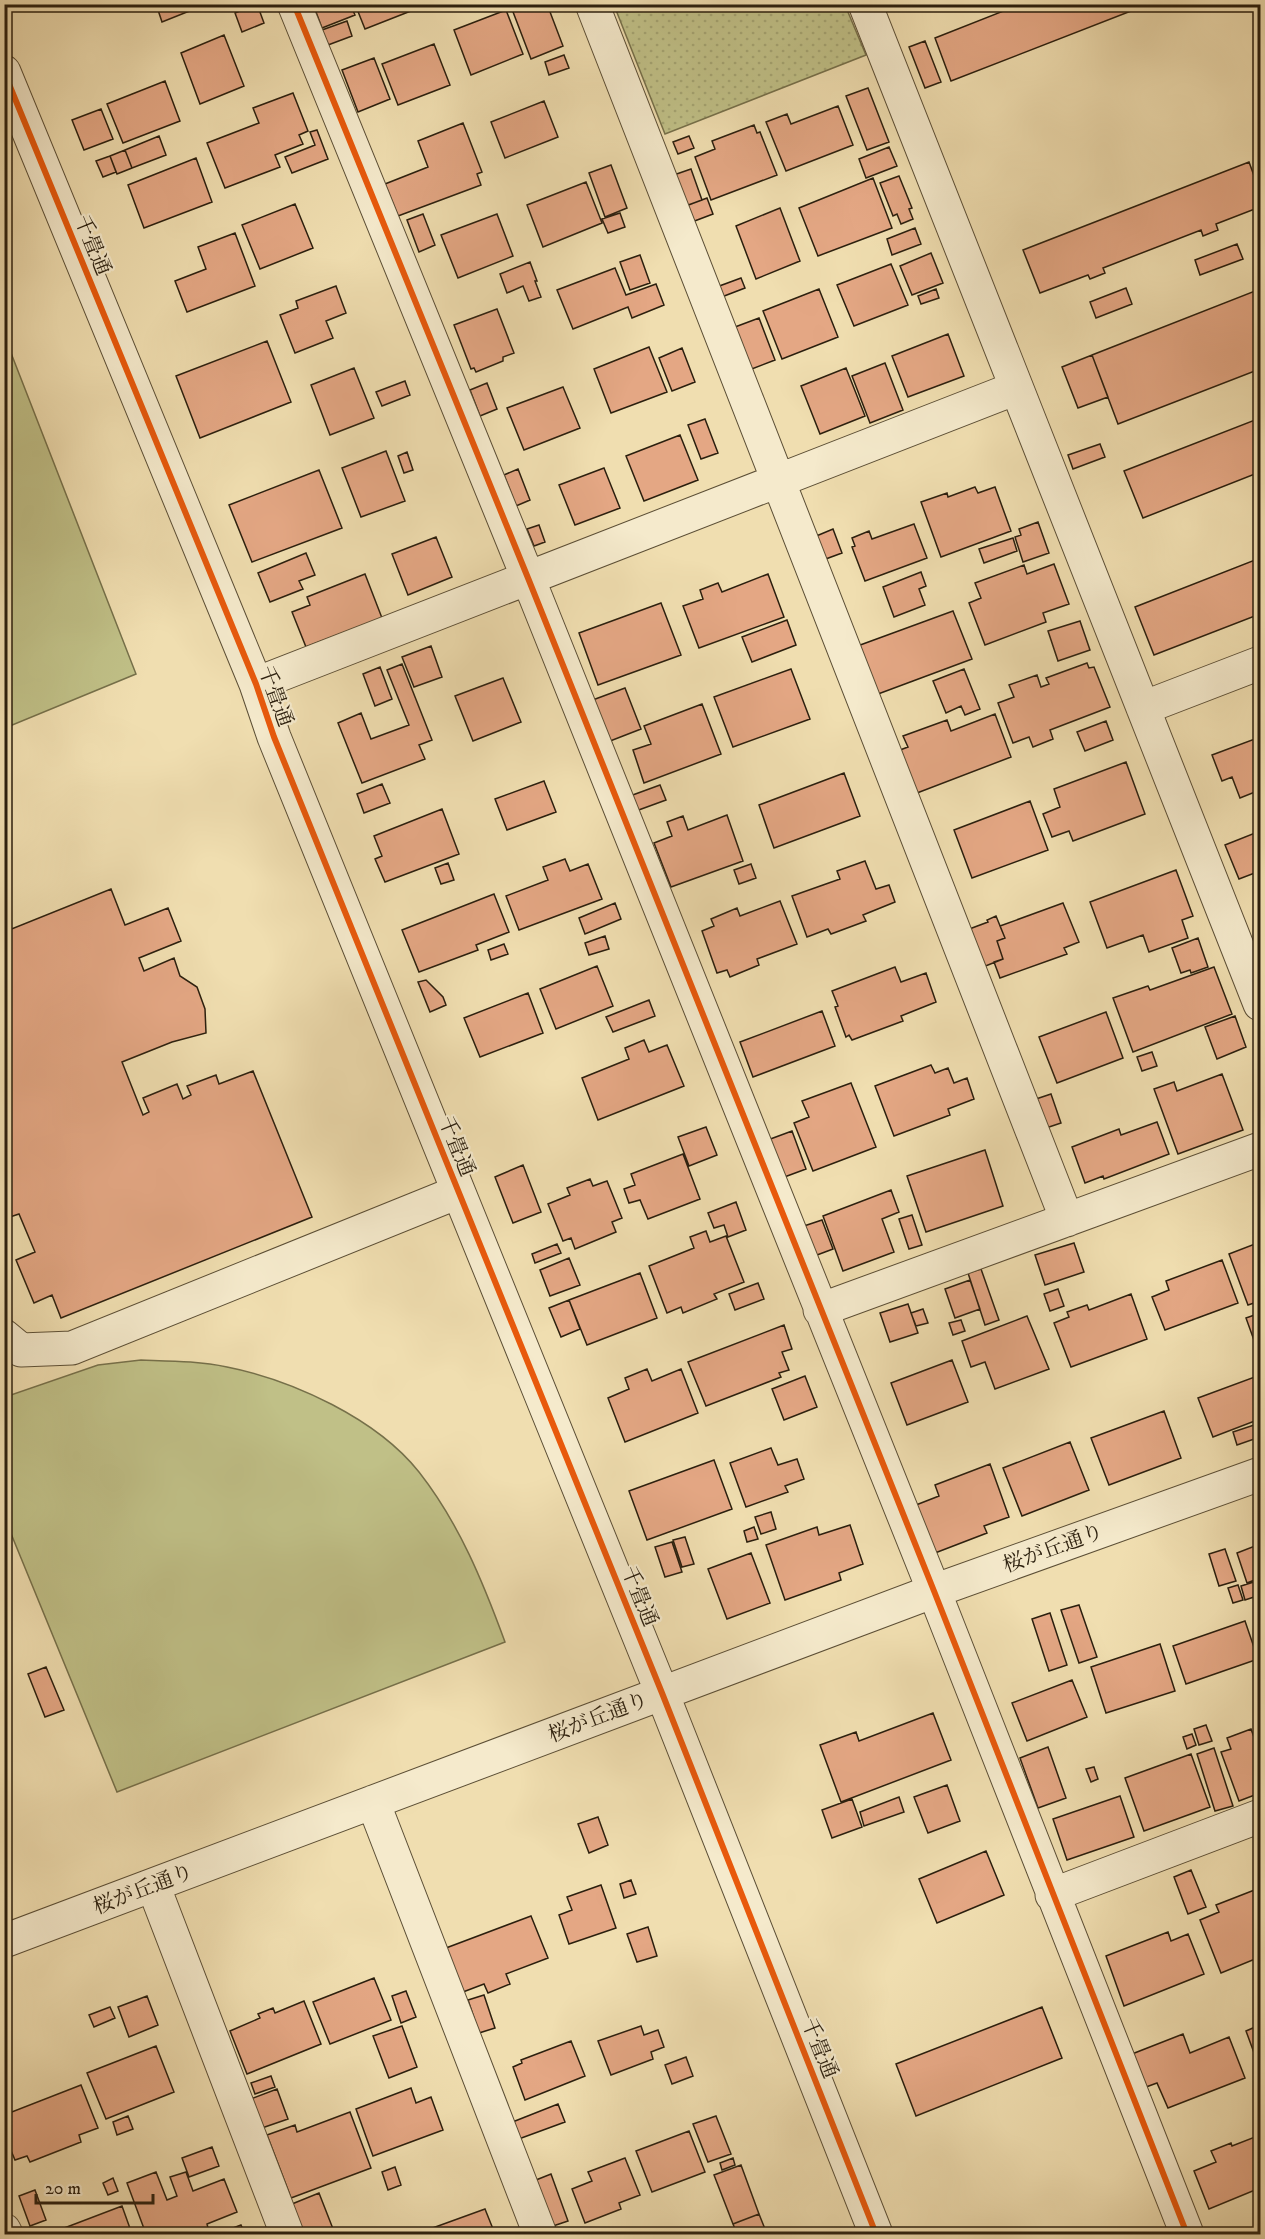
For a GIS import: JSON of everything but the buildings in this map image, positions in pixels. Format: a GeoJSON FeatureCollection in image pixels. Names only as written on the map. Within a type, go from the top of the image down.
{"type":"FeatureCollection","features":[{"type":"Feature","properties":{"kind":"street"},"geometry":{"type":"LineString","coordinates":[[294,4],[528,578],[934,1591],[1187,2235]]}},
{"type":"Feature","properties":{"kind":"street"},"geometry":{"type":"LineString","coordinates":[[592,4],[1067,1220]]}},
{"type":"Feature","properties":{"kind":"street"},"geometry":{"type":"LineString","coordinates":[[865,4],[1260,1004]]}},
{"type":"Feature","properties":{"kind":"street","name":"千畳通"},"geometry":{"type":"LineString","coordinates":[[4,72],[256,684],[274,736],[662,1693],[876,2235]]}},
{"type":"Feature","properties":{"kind":"street"},"geometry":{"type":"LineString","coordinates":[[256,684],[1017,388]]}},
{"type":"Feature","properties":{"kind":"street"},"geometry":{"type":"LineString","coordinates":[[1143,708],[1260,663]]}},
{"type":"Feature","properties":{"kind":"street"},"geometry":{"type":"LineString","coordinates":[[820,1310],[1260,1149]]}},
{"type":"Feature","properties":{"kind":"street"},"geometry":{"type":"LineString","coordinates":[[4,1336],[21,1350],[72,1348],[458,1192]]}},
{"type":"Feature","properties":{"kind":"street","name":"桜が丘通り"},"geometry":{"type":"LineString","coordinates":[[4,1941],[934,1591],[1260,1474]]}},
{"type":"Feature","properties":{"kind":"street"},"geometry":{"type":"LineString","coordinates":[[373,1802],[540,2235]]}},
{"type":"Feature","properties":{"kind":"street"},"geometry":{"type":"LineString","coordinates":[[1052,1895],[1260,1816]]}},
{"type":"Feature","properties":{"kind":"street"},"geometry":{"type":"LineString","coordinates":[[153,1885],[287,2235]]}},
{"type":"Feature","properties":{"kind":"street"},"geometry":{"type":"LineString","coordinates":[[4,2230],[6,2235]]}},
{"type":"Feature","properties":{"kind":"green space"},"geometry":{"type":"Polygon","coordinates":[[[614,5],[845,5],[866,55],[665,134],[614,5]]]}},
{"type":"Feature","properties":{"kind":"green space"},"geometry":{"type":"Polygon","coordinates":[[[4,335],[136,674],[5,728],[4,728],[4,335]]]}},
{"type":"Feature","properties":{"kind":"green space"},"geometry":{"type":"Polygon","coordinates":[[[141,1360],[227,1367],[279,1381],[332,1404],[381,1435],[419,1472],[458,1532],[479,1575],[505,1642],[117,1792],[5,1519],[5,1397],[98,1365],[141,1360]]]}},
{"type":"Feature","properties":{"kind":"cycle path"},"geometry":{"type":"LineString","coordinates":[[294,4],[528,578],[934,1591],[1187,2234]]}},
{"type":"Feature","properties":{"kind":"cycle path"},"geometry":{"type":"LineString","coordinates":[[4,72],[256,684],[274,737],[662,1693],[876,2234]]}}]}
